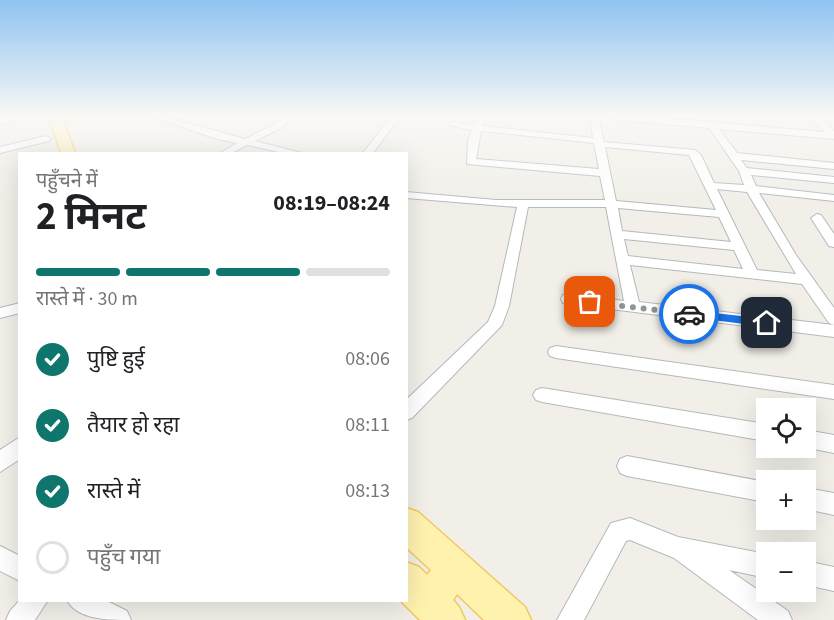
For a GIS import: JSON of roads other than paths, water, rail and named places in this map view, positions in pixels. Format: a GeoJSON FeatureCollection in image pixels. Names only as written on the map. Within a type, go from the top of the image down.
{"type":"FeatureCollection","features":[{"type":"Feature","properties":{"kind":"main road"},"geometry":{"type":"LineString","coordinates":[[408,526],[512,620]]}},
{"type":"Feature","properties":{"kind":"main road"},"geometry":{"type":"LineString","coordinates":[[427,601],[454,568]]}},
{"type":"Feature","properties":{"kind":"street"},"geometry":{"type":"LineString","coordinates":[[0,150],[17,146]]}},
{"type":"Feature","properties":{"kind":"street"},"geometry":{"type":"LineString","coordinates":[[260,146],[292,152]]}},
{"type":"Feature","properties":{"kind":"street"},"geometry":{"type":"LineString","coordinates":[[474,146],[471,162],[605,173]]}},
{"type":"Feature","properties":{"kind":"street"},"geometry":{"type":"LineString","coordinates":[[600,146],[633,307]]}},
{"type":"Feature","properties":{"kind":"street"},"geometry":{"type":"LineString","coordinates":[[636,146],[692,152],[696,155],[752,274]]}},
{"type":"Feature","properties":{"kind":"street"},"geometry":{"type":"LineString","coordinates":[[728,146],[807,280],[827,298],[834,319]]}},
{"type":"Feature","properties":{"kind":"street"},"geometry":{"type":"LineString","coordinates":[[732,156],[834,166]]}},
{"type":"Feature","properties":{"kind":"street"},"geometry":{"type":"LineString","coordinates":[[744,171],[834,180]]}},
{"type":"Feature","properties":{"kind":"street"},"geometry":{"type":"LineString","coordinates":[[711,187],[718,185],[834,198]]}},
{"type":"Feature","properties":{"kind":"street"},"geometry":{"type":"LineString","coordinates":[[408,195],[523,204],[611,204],[723,214]]}},
{"type":"Feature","properties":{"kind":"street"},"geometry":{"type":"LineString","coordinates":[[408,410],[494,325],[502,306],[523,204]]}},
{"type":"Feature","properties":{"kind":"street"},"geometry":{"type":"LineString","coordinates":[[834,220],[817,218],[834,243]]}},
{"type":"Feature","properties":{"kind":"street"},"geometry":{"type":"LineString","coordinates":[[617,234],[738,247]]}},
{"type":"Feature","properties":{"kind":"street"},"geometry":{"type":"LineString","coordinates":[[622,260],[807,280]]}},
{"type":"Feature","properties":{"kind":"street"},"geometry":{"type":"LineString","coordinates":[[568,299],[834,331]]}},
{"type":"Feature","properties":{"kind":"street"},"geometry":{"type":"LineString","coordinates":[[0,313],[18,308]]}},
{"type":"Feature","properties":{"kind":"street"},"geometry":{"type":"LineString","coordinates":[[556,352],[834,392]]}},
{"type":"Feature","properties":{"kind":"street"},"geometry":{"type":"LineString","coordinates":[[542,396],[756,431]]}},
{"type":"Feature","properties":{"kind":"street"},"geometry":{"type":"LineString","coordinates":[[816,441],[834,444]]}},
{"type":"Feature","properties":{"kind":"street"},"geometry":{"type":"LineString","coordinates":[[0,463],[18,448]]}},
{"type":"Feature","properties":{"kind":"street"},"geometry":{"type":"LineString","coordinates":[[627,466],[756,490]]}},
{"type":"Feature","properties":{"kind":"street"},"geometry":{"type":"LineString","coordinates":[[816,501],[834,504]]}},
{"type":"Feature","properties":{"kind":"street"},"geometry":{"type":"LineString","coordinates":[[570,620],[619,531],[630,529],[678,549],[756,564]]}},
{"type":"Feature","properties":{"kind":"street"},"geometry":{"type":"LineString","coordinates":[[678,549],[779,620]]}},
{"type":"Feature","properties":{"kind":"street"},"geometry":{"type":"LineString","coordinates":[[0,558],[18,568]]}},
{"type":"Feature","properties":{"kind":"street"},"geometry":{"type":"LineString","coordinates":[[816,575],[834,579]]}},
{"type":"Feature","properties":{"kind":"street"},"geometry":{"type":"LineString","coordinates":[[19,620],[34,602]]}},
{"type":"Feature","properties":{"kind":"street"},"geometry":{"type":"LineString","coordinates":[[83,602],[118,620]]}}]}
